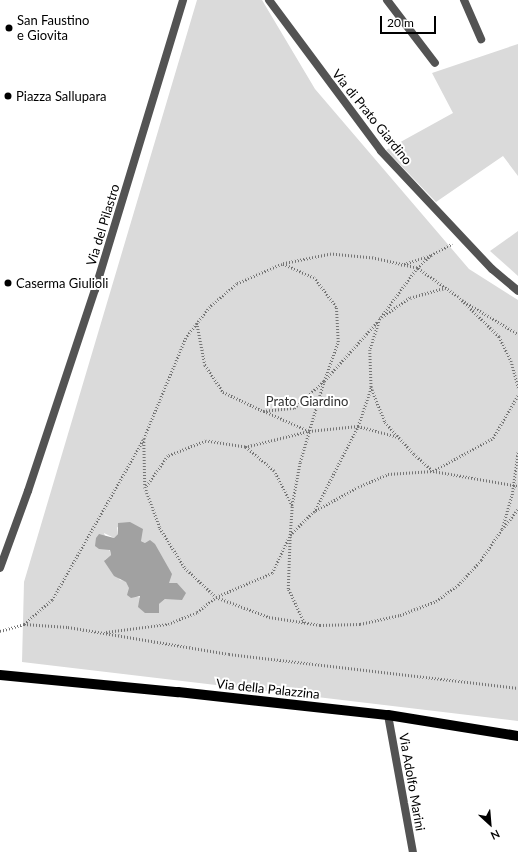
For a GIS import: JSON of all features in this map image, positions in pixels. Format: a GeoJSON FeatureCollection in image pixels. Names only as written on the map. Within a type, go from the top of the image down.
{"type":"FeatureCollection","features":[{"type":"Feature","properties":{"kind":"main road","name":"Via della Palazzina"},"geometry":{"type":"LineString","coordinates":[[0,675],[178,692],[388,716],[518,736]]}},
{"type":"Feature","properties":{"kind":"street","name":"Via del Pilastro"},"geometry":{"type":"LineString","coordinates":[[0,568],[28,491],[95,290],[183,0]]}},
{"type":"Feature","properties":{"kind":"street","name":"Via di Prato Giardino"},"geometry":{"type":"LineString","coordinates":[[269,0],[381,151],[463,238],[518,291]]}},
{"type":"Feature","properties":{"kind":"street"},"geometry":{"type":"LineString","coordinates":[[387,0],[435,63]]}},
{"type":"Feature","properties":{"kind":"street"},"geometry":{"type":"LineString","coordinates":[[464,0],[481,39]]}},
{"type":"Feature","properties":{"kind":"street","name":"Via della Palazzina"},"geometry":{"type":"LineString","coordinates":[[0,680],[13,677]]}},
{"type":"Feature","properties":{"kind":"street","name":"Via Adolfo Marini"},"geometry":{"type":"LineString","coordinates":[[388,716],[413,852]]}},
{"type":"Feature","properties":{"kind":"path"},"geometry":{"type":"LineString","coordinates":[[401,265],[431,255],[463,238]]}},
{"type":"Feature","properties":{"kind":"path"},"geometry":{"type":"LineString","coordinates":[[24,624],[52,600],[144,439],[186,338],[210,307],[237,284],[282,264],[331,254],[373,258],[417,268],[458,297],[518,334]]}},
{"type":"Feature","properties":{"kind":"path"},"geometry":{"type":"LineString","coordinates":[[263,411],[294,408],[324,381],[380,319],[417,268],[431,255]]}},
{"type":"Feature","properties":{"kind":"path"},"geometry":{"type":"LineString","coordinates":[[282,264],[314,278],[336,307],[338,342],[324,381],[300,462],[292,506],[288,589],[304,623]]}},
{"type":"Feature","properties":{"kind":"path"},"geometry":{"type":"LineString","coordinates":[[313,512],[358,426],[371,387],[370,350],[380,319],[410,298],[446,288]]}},
{"type":"Feature","properties":{"kind":"path"},"geometry":{"type":"LineString","coordinates":[[458,297],[499,337],[511,362],[518,388]]}},
{"type":"Feature","properties":{"kind":"path"},"geometry":{"type":"LineString","coordinates":[[197,323],[205,365],[223,392],[309,431]]}},
{"type":"Feature","properties":{"kind":"path"},"geometry":{"type":"LineString","coordinates":[[371,387],[385,422],[433,471]]}},
{"type":"Feature","properties":{"kind":"path"},"geometry":{"type":"LineString","coordinates":[[433,471],[493,438],[518,394]]}},
{"type":"Feature","properties":{"kind":"path"},"geometry":{"type":"LineString","coordinates":[[145,487],[168,456],[206,442],[245,447],[309,431],[358,426],[399,437]]}},
{"type":"Feature","properties":{"kind":"path"},"geometry":{"type":"LineString","coordinates":[[144,439],[145,487],[160,528],[185,568],[216,597],[269,617],[320,625],[360,624],[400,615],[436,601],[467,575],[518,509]]}},
{"type":"Feature","properties":{"kind":"path"},"geometry":{"type":"LineString","coordinates":[[245,447],[274,471],[292,506]]}},
{"type":"Feature","properties":{"kind":"path"},"geometry":{"type":"LineString","coordinates":[[502,529],[513,486],[518,450]]}},
{"type":"Feature","properties":{"kind":"path"},"geometry":{"type":"LineString","coordinates":[[102,632],[168,624],[197,612],[216,597],[272,573],[290,535],[313,512],[358,487],[388,474],[433,471],[518,486]]}},
{"type":"Feature","properties":{"kind":"path"},"geometry":{"type":"LineString","coordinates":[[0,631],[24,624],[68,627],[229,654],[518,688]]}},
{"type":"Feature","properties":{"kind":"green space","name":"Prato Giardino"},"geometry":{"type":"Polygon","coordinates":[[[197,0],[262,0],[315,89],[469,269],[518,300],[518,721],[22,662],[24,582],[197,0]],[[117,527],[118,534],[114,538],[104,533],[111,555],[105,560],[120,580],[126,581],[135,596],[159,604],[165,599],[173,598],[168,583],[145,543],[117,527]]]}},
{"type":"Feature","properties":{"kind":"green space"},"geometry":{"type":"Polygon","coordinates":[[[518,44],[518,176],[503,156],[436,202],[386,150],[453,113],[432,73],[518,44]]]}},
{"type":"Feature","properties":{"kind":"green space"},"geometry":{"type":"Polygon","coordinates":[[[518,231],[518,276],[490,251],[518,231]]]}},
{"type":"Feature","properties":{"kind":"shaded area"},"geometry":{"type":"Polygon","coordinates":[[[130,522],[143,529],[141,541],[145,543],[150,540],[155,544],[172,574],[169,583],[177,583],[186,593],[182,600],[165,599],[159,604],[159,613],[145,613],[138,607],[140,596],[131,598],[127,595],[129,588],[126,582],[114,576],[104,561],[111,555],[110,550],[99,549],[95,546],[96,538],[99,534],[114,538],[118,534],[118,523],[130,522]]]}},
{"type":"Feature","properties":{"kind":"place","name":"San Faustino e Giovita"},"geometry":{"type":"Point","coordinates":[9,28]}},
{"type":"Feature","properties":{"kind":"place","name":"Piazza Sallupara"},"geometry":{"type":"Point","coordinates":[8,96]}},
{"type":"Feature","properties":{"kind":"place","name":"Caserma Giulioli"},"geometry":{"type":"Point","coordinates":[8,283]}}]}
